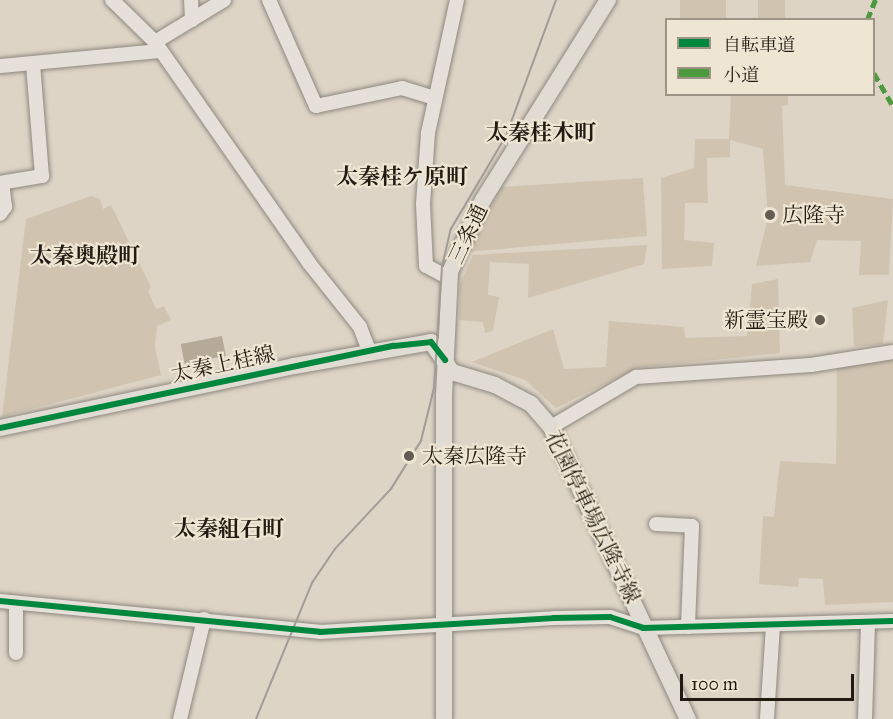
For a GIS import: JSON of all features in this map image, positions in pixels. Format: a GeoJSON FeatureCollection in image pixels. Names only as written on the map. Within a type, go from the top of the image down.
{"type":"FeatureCollection","features":[{"type":"Feature","properties":{"kind":"main road","name":"三条通"},"geometry":{"type":"LineString","coordinates":[[444,719],[447,623],[445,360],[449,278],[459,245],[483,200],[608,0]]}},
{"type":"Feature","properties":{"kind":"main road","name":"太秦上桂線"},"geometry":{"type":"LineString","coordinates":[[0,428],[369,351],[431,342],[445,360]]}},
{"type":"Feature","properties":{"kind":"main road","name":"花園停車場広隆寺線"},"geometry":{"type":"LineString","coordinates":[[445,360],[452,372],[495,385],[531,404],[551,427],[636,605],[643,628],[688,719]]}},
{"type":"Feature","properties":{"kind":"street"},"geometry":{"type":"LineString","coordinates":[[191,0],[192,20]]}},
{"type":"Feature","properties":{"kind":"street"},"geometry":{"type":"LineString","coordinates":[[0,66],[157,47],[192,20],[224,0]]}},
{"type":"Feature","properties":{"kind":"street"},"geometry":{"type":"LineString","coordinates":[[269,0],[316,106],[402,88],[434,98]]}},
{"type":"Feature","properties":{"kind":"street"},"geometry":{"type":"LineString","coordinates":[[449,278],[426,266],[423,204],[434,98],[457,0]]}},
{"type":"Feature","properties":{"kind":"street"},"geometry":{"type":"LineString","coordinates":[[115,1],[157,47],[309,263],[360,327],[369,351]]}},
{"type":"Feature","properties":{"kind":"street"},"geometry":{"type":"LineString","coordinates":[[0,214],[5,207],[1,183],[42,176],[33,63]]}},
{"type":"Feature","properties":{"kind":"street"},"geometry":{"type":"LineString","coordinates":[[551,427],[636,377],[811,365],[893,352]]}},
{"type":"Feature","properties":{"kind":"street"},"geometry":{"type":"LineString","coordinates":[[656,524],[692,526],[688,627]]}},
{"type":"Feature","properties":{"kind":"street","name":"花園停車場広隆寺線"},"geometry":{"type":"LineString","coordinates":[[0,601],[320,632],[447,623],[610,617],[643,628]]}},
{"type":"Feature","properties":{"kind":"street"},"geometry":{"type":"LineString","coordinates":[[16,603],[16,654]]}},
{"type":"Feature","properties":{"kind":"street"},"geometry":{"type":"LineString","coordinates":[[180,719],[204,619]]}},
{"type":"Feature","properties":{"kind":"street"},"geometry":{"type":"LineString","coordinates":[[643,628],[893,621]]}},
{"type":"Feature","properties":{"kind":"street"},"geometry":{"type":"LineString","coordinates":[[865,719],[868,622]]}},
{"type":"Feature","properties":{"kind":"street"},"geometry":{"type":"LineString","coordinates":[[767,717],[773,624]]}},
{"type":"Feature","properties":{"kind":"shaded area"},"geometry":{"type":"Polygon","coordinates":[[[680,0],[726,0],[726,18],[680,18],[680,0]]]}},
{"type":"Feature","properties":{"kind":"shaded area"},"geometry":{"type":"Polygon","coordinates":[[[758,0],[785,0],[785,18],[758,18],[758,0]]]}},
{"type":"Feature","properties":{"kind":"shaded area"},"geometry":{"type":"Polygon","coordinates":[[[731,96],[788,96],[788,105],[782,106],[785,185],[893,199],[889,275],[859,275],[861,241],[817,240],[810,262],[756,266],[768,218],[763,149],[730,140],[730,157],[707,158],[708,203],[685,203],[684,240],[714,243],[712,266],[662,269],[661,178],[694,168],[695,139],[729,139],[731,96]]]}},
{"type":"Feature","properties":{"kind":"shaded area"},"geometry":{"type":"Polygon","coordinates":[[[643,178],[647,236],[467,252],[502,187],[643,178]]]}},
{"type":"Feature","properties":{"kind":"shaded area"},"geometry":{"type":"Polygon","coordinates":[[[91,196],[100,199],[103,209],[111,205],[151,287],[148,291],[156,309],[164,306],[171,320],[157,326],[155,347],[161,375],[2,417],[26,219],[91,196]]]}},
{"type":"Feature","properties":{"kind":"shaded area"},"geometry":{"type":"Polygon","coordinates":[[[647,245],[644,264],[528,298],[529,264],[490,262],[488,295],[499,297],[493,331],[485,333],[483,322],[459,320],[460,284],[473,255],[647,245]]]}},
{"type":"Feature","properties":{"kind":"shaded area"},"geometry":{"type":"Polygon","coordinates":[[[778,279],[780,353],[637,368],[556,408],[525,380],[472,362],[553,329],[564,369],[606,367],[609,321],[684,327],[685,338],[747,336],[752,284],[778,279]]]}},
{"type":"Feature","properties":{"kind":"shaded area"},"geometry":{"type":"Polygon","coordinates":[[[888,300],[883,344],[854,347],[852,308],[888,300]]]}},
{"type":"Feature","properties":{"kind":"shaded area"},"geometry":{"type":"Polygon","coordinates":[[[222,336],[226,356],[185,364],[181,344],[222,336]]]}},
{"type":"Feature","properties":{"kind":"shaded area"},"geometry":{"type":"Polygon","coordinates":[[[893,355],[893,602],[825,605],[823,579],[799,578],[798,587],[759,584],[763,516],[774,517],[780,461],[836,464],[837,366],[893,355]]]}},
{"type":"Feature","properties":{"kind":"tram line"},"geometry":{"type":"LineString","coordinates":[[256,719],[312,583],[335,549],[391,489],[421,441],[434,388],[442,267],[451,229],[506,136],[556,0]]}},
{"type":"Feature","properties":{"kind":"marked path"},"geometry":{"type":"LineString","coordinates":[[868,18],[875,0]]}},
{"type":"Feature","properties":{"kind":"marked path"},"geometry":{"type":"LineString","coordinates":[[875,75],[893,106]]}},
{"type":"Feature","properties":{"kind":"cycle path"},"geometry":{"type":"LineString","coordinates":[[0,428],[394,346],[431,342],[445,360]]}},
{"type":"Feature","properties":{"kind":"cycle path"},"geometry":{"type":"LineString","coordinates":[[0,601],[320,632],[554,618],[610,617],[643,628],[893,621]]}},
{"type":"Feature","properties":{"kind":"place","name":"広隆寺"},"geometry":{"type":"Point","coordinates":[770,215]}},
{"type":"Feature","properties":{"kind":"place","name":"新霊宝殿"},"geometry":{"type":"Point","coordinates":[820,320]}},
{"type":"Feature","properties":{"kind":"place","name":"太秦広隆寺"},"geometry":{"type":"Point","coordinates":[409,456]}},
{"type":"Feature","properties":{"kind":"district","name":"太秦桂木町"},"geometry":{"type":"Point","coordinates":[541,133]}},
{"type":"Feature","properties":{"kind":"district","name":"太秦桂ケ原町"},"geometry":{"type":"Point","coordinates":[402,177]}},
{"type":"Feature","properties":{"kind":"district","name":"太秦奥殿町"},"geometry":{"type":"Point","coordinates":[85,256]}},
{"type":"Feature","properties":{"kind":"district","name":"太秦組石町"},"geometry":{"type":"Point","coordinates":[229,529]}}]}
